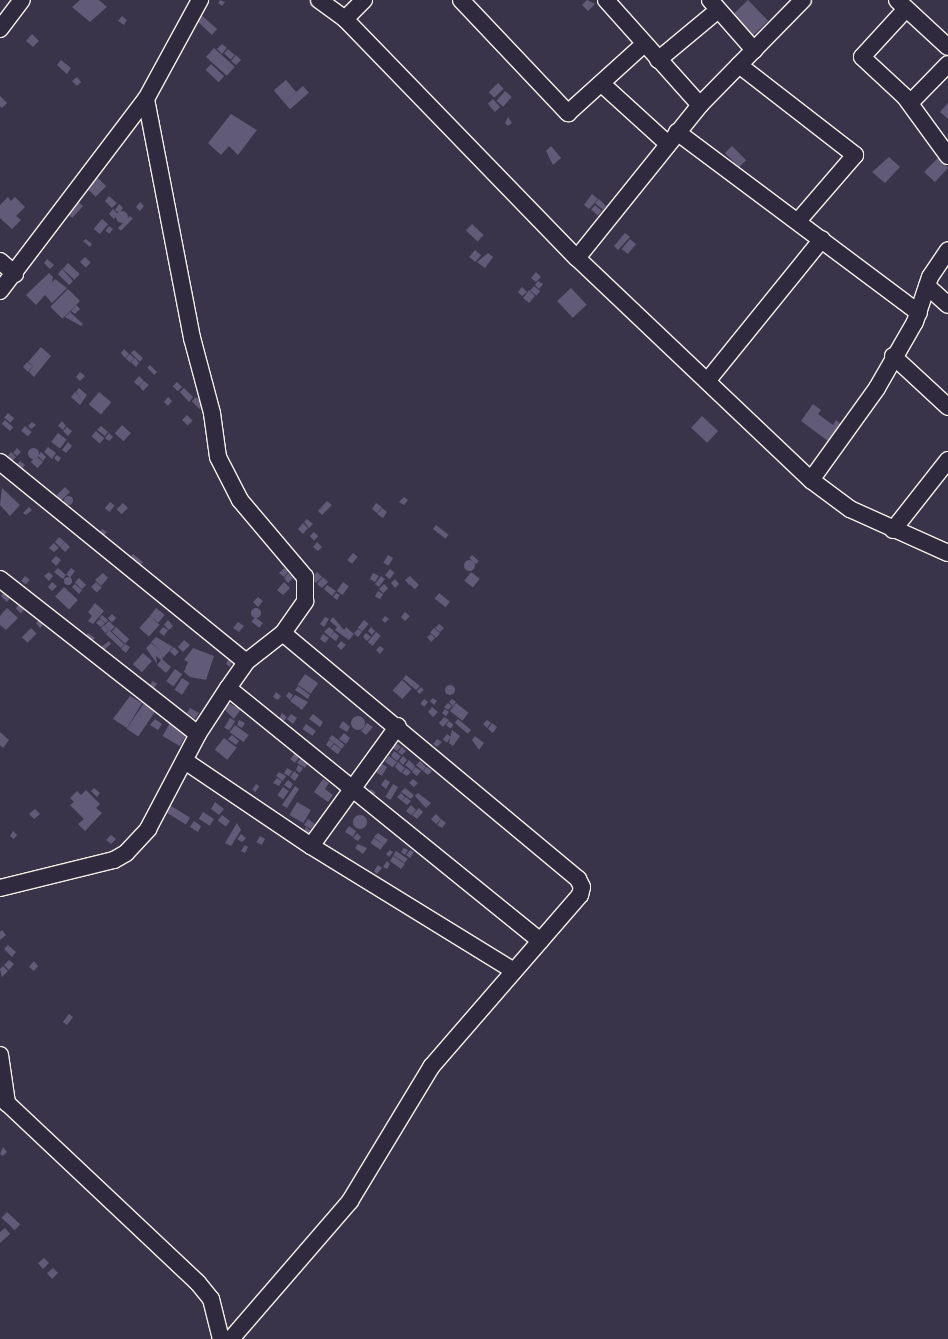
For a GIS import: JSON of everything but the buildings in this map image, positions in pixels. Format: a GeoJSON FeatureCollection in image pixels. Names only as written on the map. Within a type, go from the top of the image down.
{"type":"FeatureCollection","features":[{"type":"Feature","properties":{"kind":"street"},"geometry":{"type":"LineString","coordinates":[[0,29],[22,0]]}},
{"type":"Feature","properties":{"kind":"street"},"geometry":{"type":"LineString","coordinates":[[0,291],[146,99],[200,0]]}},
{"type":"Feature","properties":{"kind":"street"},"geometry":{"type":"LineString","coordinates":[[318,0],[346,19],[577,258],[708,380],[811,480],[850,509],[893,530],[948,553]]}},
{"type":"Feature","properties":{"kind":"street"},"geometry":{"type":"LineString","coordinates":[[346,19],[364,0]]}},
{"type":"Feature","properties":{"kind":"street"},"geometry":{"type":"LineString","coordinates":[[461,0],[563,110],[572,112],[644,44]]}},
{"type":"Feature","properties":{"kind":"street"},"geometry":{"type":"LineString","coordinates":[[606,0],[658,60],[700,105]]}},
{"type":"Feature","properties":{"kind":"street"},"geometry":{"type":"LineString","coordinates":[[577,258],[700,105],[803,0]]}},
{"type":"Feature","properties":{"kind":"street"},"geometry":{"type":"LineString","coordinates":[[658,60],[714,5],[754,50]]}},
{"type":"Feature","properties":{"kind":"street"},"geometry":{"type":"LineString","coordinates":[[948,47],[902,5],[862,57],[910,103],[948,156]]}},
{"type":"Feature","properties":{"kind":"street"},"geometry":{"type":"LineString","coordinates":[[739,64],[855,155],[798,221]]}},
{"type":"Feature","properties":{"kind":"street"},"geometry":{"type":"LineString","coordinates":[[910,103],[948,64]]}},
{"type":"Feature","properties":{"kind":"street"},"geometry":{"type":"LineString","coordinates":[[602,84],[672,138],[798,221],[919,313]]}},
{"type":"Feature","properties":{"kind":"street"},"geometry":{"type":"LineString","coordinates":[[0,888],[114,860],[126,853],[148,829],[186,760],[198,734],[246,662],[283,633],[305,601],[305,577],[240,500],[218,457],[212,413],[192,338],[146,99]]}},
{"type":"Feature","properties":{"kind":"street"},"geometry":{"type":"LineString","coordinates":[[708,380],[822,239]]}},
{"type":"Feature","properties":{"kind":"street"},"geometry":{"type":"LineString","coordinates":[[811,480],[877,388],[893,356],[919,313],[927,286],[948,250]]}},
{"type":"Feature","properties":{"kind":"street"},"geometry":{"type":"LineString","coordinates":[[0,261],[14,274]]}},
{"type":"Feature","properties":{"kind":"street"},"geometry":{"type":"LineString","coordinates":[[927,286],[948,305]]}},
{"type":"Feature","properties":{"kind":"street"},"geometry":{"type":"LineString","coordinates":[[893,356],[948,407]]}},
{"type":"Feature","properties":{"kind":"street"},"geometry":{"type":"LineString","coordinates":[[893,530],[948,460]]}},
{"type":"Feature","properties":{"kind":"street"},"geometry":{"type":"LineString","coordinates":[[0,462],[246,662]]}},
{"type":"Feature","properties":{"kind":"street"},"geometry":{"type":"LineString","coordinates":[[0,578],[198,734]]}},
{"type":"Feature","properties":{"kind":"street"},"geometry":{"type":"LineString","coordinates":[[231,1339],[350,1201],[431,1067],[580,895],[582,887],[578,879],[398,726],[283,633]]}},
{"type":"Feature","properties":{"kind":"street"},"geometry":{"type":"LineString","coordinates":[[228,688],[352,787],[540,941]]}},
{"type":"Feature","properties":{"kind":"street"},"geometry":{"type":"LineString","coordinates":[[311,846],[352,787],[398,726]]}},
{"type":"Feature","properties":{"kind":"street"},"geometry":{"type":"LineString","coordinates":[[186,760],[311,846],[514,971]]}},
{"type":"Feature","properties":{"kind":"street"},"geometry":{"type":"LineString","coordinates":[[0,1055],[7,1103],[198,1283],[211,1299],[221,1339]]}}]}
